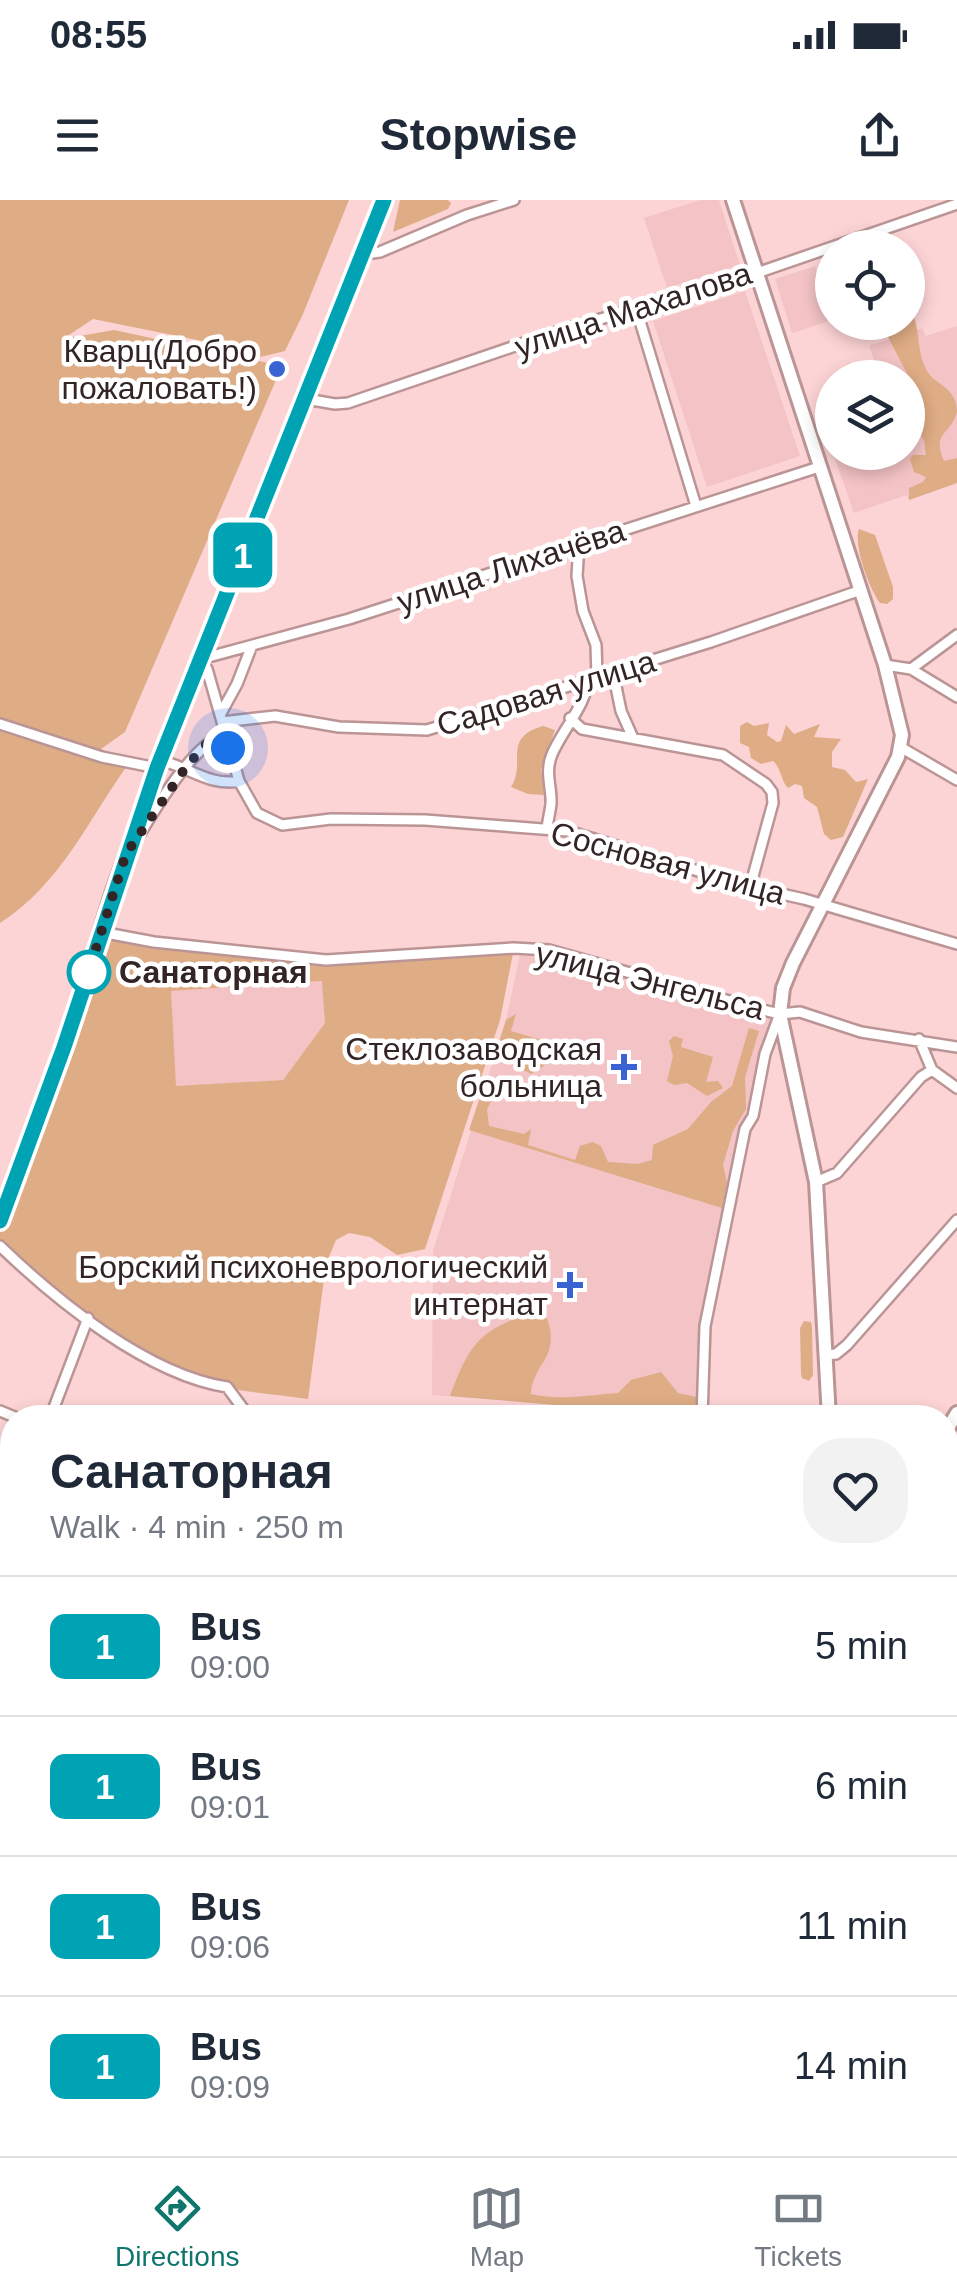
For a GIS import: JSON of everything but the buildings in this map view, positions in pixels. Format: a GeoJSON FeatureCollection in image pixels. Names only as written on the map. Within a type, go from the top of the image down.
{"type":"FeatureCollection","features":[{"type":"Feature","properties":{"kind":"street"},"geometry":{"type":"LineString","coordinates":[[0,1221],[23,1165],[158,764],[384,200]]}},
{"type":"Feature","properties":{"kind":"street"},"geometry":{"type":"LineString","coordinates":[[364,254],[380,252],[467,214],[514,200]]}},
{"type":"Feature","properties":{"kind":"street"},"geometry":{"type":"LineString","coordinates":[[733,200],[815,455]]}},
{"type":"Feature","properties":{"kind":"street","name":"улица Махалова"},"geometry":{"type":"LineString","coordinates":[[306,399],[348,403],[957,204]]}},
{"type":"Feature","properties":{"kind":"street"},"geometry":{"type":"LineString","coordinates":[[636,308],[696,506]]}},
{"type":"Feature","properties":{"kind":"street","name":"улица Лихачёва"},"geometry":{"type":"LineString","coordinates":[[202,659],[251,648],[815,468]]}},
{"type":"Feature","properties":{"kind":"street"},"geometry":{"type":"LineString","coordinates":[[702,1405],[705,1326],[713,1273],[745,1129],[753,1116],[765,1054],[780,1014],[783,988],[902,748],[900,722],[885,666],[820,470]]}},
{"type":"Feature","properties":{"kind":"street"},"geometry":{"type":"LineString","coordinates":[[547,828],[551,804],[548,771],[570,718],[586,697],[596,645],[579,592],[579,544]]}},
{"type":"Feature","properties":{"kind":"street","name":"Садовая улица"},"geometry":{"type":"LineString","coordinates":[[222,724],[274,716],[339,727],[427,730],[711,642],[861,590]]}},
{"type":"Feature","properties":{"kind":"street"},"geometry":{"type":"LineString","coordinates":[[911,668],[957,635]]}},
{"type":"Feature","properties":{"kind":"street"},"geometry":{"type":"LineString","coordinates":[[126,854],[186,767],[222,724],[251,648]]}},
{"type":"Feature","properties":{"kind":"street"},"geometry":{"type":"LineString","coordinates":[[0,724],[102,758],[186,767],[210,782],[240,781],[202,659]]}},
{"type":"Feature","properties":{"kind":"street"},"geometry":{"type":"LineString","coordinates":[[885,666],[911,668],[957,698]]}},
{"type":"Feature","properties":{"kind":"street"},"geometry":{"type":"LineString","coordinates":[[613,672],[621,711],[634,738]]}},
{"type":"Feature","properties":{"kind":"street"},"geometry":{"type":"LineString","coordinates":[[570,718],[582,729],[723,755],[766,784],[774,803],[750,887]]}},
{"type":"Feature","properties":{"kind":"street"},"geometry":{"type":"LineString","coordinates":[[902,748],[957,780]]}},
{"type":"Feature","properties":{"kind":"street","name":"Сосновая улица"},"geometry":{"type":"LineString","coordinates":[[240,781],[258,813],[282,825],[331,819],[425,820],[547,828],[957,944]]}},
{"type":"Feature","properties":{"kind":"street","name":"улица Энгельса"},"geometry":{"type":"LineString","coordinates":[[101,932],[154,942],[338,960],[514,948],[549,950],[780,1014],[800,1012],[861,1032],[957,1047]]}},
{"type":"Feature","properties":{"kind":"street"},"geometry":{"type":"LineString","coordinates":[[780,1014],[816,1182],[829,1405]]}},
{"type":"Feature","properties":{"kind":"street"},"geometry":{"type":"LineString","coordinates":[[918,1039],[932,1070],[957,1088]]}},
{"type":"Feature","properties":{"kind":"street"},"geometry":{"type":"LineString","coordinates":[[816,1182],[838,1173],[921,1077],[932,1070]]}},
{"type":"Feature","properties":{"kind":"street"},"geometry":{"type":"LineString","coordinates":[[825,1355],[836,1354],[847,1345],[957,1220]]}},
{"type":"Feature","properties":{"kind":"street"},"geometry":{"type":"LineString","coordinates":[[0,1246],[88,1318],[170,1370],[195,1381],[227,1387],[240,1405]]}},
{"type":"Feature","properties":{"kind":"street"},"geometry":{"type":"LineString","coordinates":[[56,1405],[88,1318]]}},
{"type":"Feature","properties":{"kind":"shaded area"},"geometry":{"type":"Polygon","coordinates":[[[0,200],[349,200],[285,351],[260,357],[232,347],[93,319],[63,339],[114,330],[282,366],[125,732],[101,749],[102,758],[129,763],[57,870],[40,890],[0,923],[0,200]]]}},
{"type":"Feature","properties":{"kind":"shaded area"},"geometry":{"type":"Polygon","coordinates":[[[400,200],[451,203],[448,209],[393,232],[400,200]]]}},
{"type":"Feature","properties":{"kind":"shaded area"},"geometry":{"type":"Polygon","coordinates":[[[700,200],[719,200],[740,265],[667,288],[644,218],[700,200]]]}},
{"type":"Feature","properties":{"kind":"shaded area"},"geometry":{"type":"Polygon","coordinates":[[[815,266],[815,326],[792,333],[775,279],[815,266]]]}},
{"type":"Feature","properties":{"kind":"shaded area"},"geometry":{"type":"Polygon","coordinates":[[[745,291],[800,456],[707,487],[653,321],[745,291]]]}},
{"type":"Feature","properties":{"kind":"shaded area"},"geometry":{"type":"Polygon","coordinates":[[[957,326],[957,483],[854,513],[839,470],[925,470],[925,360],[874,360],[869,346],[887,340],[925,340],[926,336],[957,326]]]}},
{"type":"Feature","properties":{"kind":"shaded area"},"geometry":{"type":"Polygon","coordinates":[[[890,340],[918,340],[923,360],[900,360],[890,340]]]}},
{"type":"Feature","properties":{"kind":"shaded area"},"geometry":{"type":"Polygon","coordinates":[[[925,366],[956,404],[954,420],[940,444],[944,461],[957,458],[957,483],[909,500],[909,488],[926,477],[913,470],[925,470],[925,366]]]}},
{"type":"Feature","properties":{"kind":"shaded area"},"geometry":{"type":"Polygon","coordinates":[[[859,529],[875,535],[893,587],[893,599],[887,604],[880,603],[867,577],[858,545],[859,529]]]}},
{"type":"Feature","properties":{"kind":"shaded area"},"geometry":{"type":"Polygon","coordinates":[[[747,722],[754,726],[769,723],[767,735],[777,742],[781,741],[786,725],[794,734],[820,724],[814,737],[841,739],[832,752],[832,767],[845,770],[856,782],[868,779],[843,837],[831,840],[824,834],[817,807],[804,798],[802,786],[788,788],[773,761],[761,764],[751,758],[749,747],[740,743],[740,726],[747,722]]]}},
{"type":"Feature","properties":{"kind":"shaded area"},"geometry":{"type":"Polygon","coordinates":[[[543,726],[555,730],[541,769],[544,795],[528,794],[511,787],[519,744],[530,731],[543,726]]]}},
{"type":"Feature","properties":{"kind":"shaded area"},"geometry":{"type":"Polygon","coordinates":[[[101,932],[300,958],[514,948],[500,1020],[425,1249],[397,1255],[370,1237],[349,1233],[336,1240],[326,1264],[308,1399],[207,1384],[152,1361],[98,1326],[0,1246],[0,1221],[101,932]],[[322,981],[171,991],[176,1086],[283,1080],[325,1023],[322,981]]]}},
{"type":"Feature","properties":{"kind":"shaded area"},"geometry":{"type":"Polygon","coordinates":[[[520,955],[565,959],[773,1019],[760,1053],[749,1114],[740,1128],[709,1272],[700,1326],[697,1405],[568,1405],[432,1395],[433,1251],[506,1020],[520,955]]]}},
{"type":"Feature","properties":{"kind":"shaded area"},"geometry":{"type":"Polygon","coordinates":[[[323,981],[325,1023],[283,1080],[176,1087],[170,991],[323,981]]]}},
{"type":"Feature","properties":{"kind":"shaded area"},"geometry":{"type":"Polygon","coordinates":[[[516,1014],[511,1031],[555,1044],[553,1060],[531,1074],[513,1065],[506,1051],[496,1051],[506,1020],[516,1014]]]}},
{"type":"Feature","properties":{"kind":"shaded area"},"geometry":{"type":"Polygon","coordinates":[[[749,1028],[759,1031],[745,1077],[746,1109],[733,1131],[723,1165],[727,1183],[722,1208],[469,1130],[485,1082],[490,1084],[492,1094],[487,1109],[489,1126],[524,1134],[531,1129],[528,1145],[575,1160],[580,1146],[593,1142],[601,1146],[608,1162],[638,1164],[652,1160],[653,1145],[688,1129],[711,1102],[732,1086],[749,1028]]]}},
{"type":"Feature","properties":{"kind":"shaded area"},"geometry":{"type":"Polygon","coordinates":[[[674,1036],[683,1039],[681,1047],[713,1057],[706,1082],[718,1081],[723,1088],[707,1096],[687,1083],[674,1085],[667,1081],[673,1056],[669,1041],[674,1036]]]}},
{"type":"Feature","properties":{"kind":"shaded area"},"geometry":{"type":"Polygon","coordinates":[[[528,1314],[547,1318],[551,1343],[531,1394],[564,1397],[618,1393],[631,1380],[661,1372],[678,1393],[697,1397],[697,1405],[555,1405],[450,1396],[477,1343],[511,1320],[528,1314]]]}},
{"type":"Feature","properties":{"kind":"shaded area"},"geometry":{"type":"Polygon","coordinates":[[[804,1321],[811,1322],[812,1327],[813,1375],[809,1381],[801,1374],[800,1328],[804,1321]]]}},
{"type":"Feature","properties":{"kind":"bus line","name":"1"},"geometry":{"type":"LineString","coordinates":[[0,1221],[64,1047],[157,768],[384,200]]}},
{"type":"Feature","properties":{"kind":"place","name":"Кварц(Добро пожаловать!)"},"geometry":{"type":"Point","coordinates":[277,369]}},
{"type":"Feature","properties":{"kind":"place","name":"Санаторная"},"geometry":{"type":"Point","coordinates":[89,972]}},
{"type":"Feature","properties":{"kind":"place","name":"Стеклозаводская больница"},"geometry":{"type":"Point","coordinates":[624,1067]}},
{"type":"Feature","properties":{"kind":"place","name":"Борский психоневрологический интернат"},"geometry":{"type":"Point","coordinates":[570,1285]}},
{"type":"Feature","properties":{"kind":"route"},"geometry":{"type":"LineString","coordinates":[[89,972],[87,977],[126,854],[208,742],[225,733],[228,748]]}}]}
